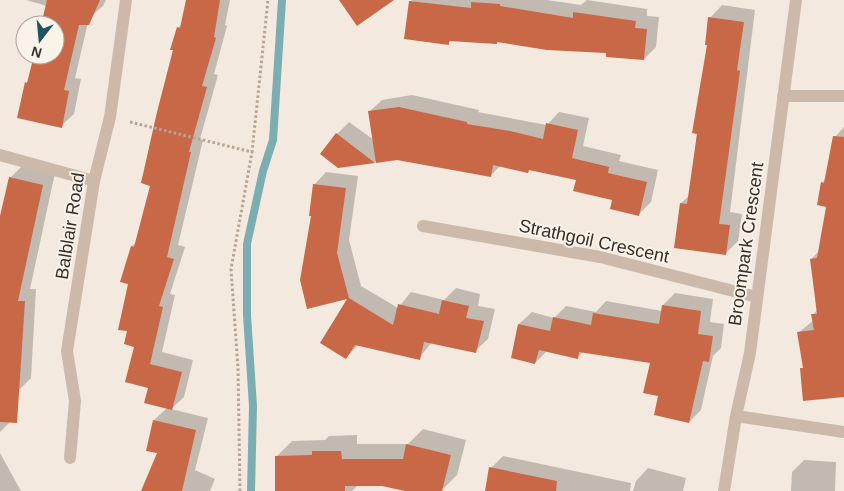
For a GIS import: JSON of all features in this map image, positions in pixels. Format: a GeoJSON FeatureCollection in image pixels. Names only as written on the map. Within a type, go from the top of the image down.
{"type":"FeatureCollection","features":[{"type":"Feature","properties":{"kind":"street","name":"Balblair Road"},"geometry":{"type":"LineString","coordinates":[[70,458],[75,401],[67,351],[94,181],[110,117],[126,0]]}},
{"type":"Feature","properties":{"kind":"street","name":"Broompark Crescent"},"geometry":{"type":"LineString","coordinates":[[724,491],[736,416],[750,353],[796,0]]}},
{"type":"Feature","properties":{"kind":"street"},"geometry":{"type":"LineString","coordinates":[[784,96],[844,96]]}},
{"type":"Feature","properties":{"kind":"street"},"geometry":{"type":"LineString","coordinates":[[0,156],[94,181]]}},
{"type":"Feature","properties":{"kind":"street","name":"Strathgoil Crescent"},"geometry":{"type":"LineString","coordinates":[[423,226],[600,257],[757,297]]}},
{"type":"Feature","properties":{"kind":"street"},"geometry":{"type":"LineString","coordinates":[[736,416],[844,432]]}},
{"type":"Feature","properties":{"kind":"path"},"geometry":{"type":"LineString","coordinates":[[240,491],[238,368],[231,269],[252,152],[268,0]]}},
{"type":"Feature","properties":{"kind":"path"},"geometry":{"type":"LineString","coordinates":[[110,117],[252,152]]}},
{"type":"Feature","properties":{"kind":"building"},"geometry":{"type":"Polygon","coordinates":[[[47,0],[100,0],[89,25],[79,25],[64,90],[69,91],[62,128],[17,118],[25,82],[27,83],[32,65],[65,65],[65,15],[43,15],[47,0]]]}},
{"type":"Feature","properties":{"kind":"building"},"geometry":{"type":"Polygon","coordinates":[[[186,0],[220,0],[214,37],[216,38],[202,86],[207,87],[189,152],[191,152],[167,257],[174,259],[159,306],[163,307],[150,364],[182,372],[172,410],[144,403],[148,388],[125,382],[134,347],[124,344],[127,331],[118,330],[128,284],[120,282],[131,246],[134,247],[150,186],[141,183],[173,50],[170,50],[177,27],[180,28],[186,0]]]}},
{"type":"Feature","properties":{"kind":"building"},"geometry":{"type":"Polygon","coordinates":[[[339,0],[394,0],[357,26],[339,0]]]}},
{"type":"Feature","properties":{"kind":"building"},"geometry":{"type":"Polygon","coordinates":[[[409,1],[471,8],[471,2],[500,4],[500,6],[573,18],[573,12],[636,21],[635,28],[647,29],[644,60],[606,57],[606,53],[547,50],[497,42],[497,44],[449,41],[449,45],[404,39],[409,1]]]}},
{"type":"Feature","properties":{"kind":"building"},"geometry":{"type":"Polygon","coordinates":[[[708,17],[744,22],[737,70],[740,71],[719,224],[730,225],[726,255],[674,248],[680,203],[687,204],[697,134],[692,133],[707,45],[705,45],[708,17]]]}},
{"type":"Feature","properties":{"kind":"building"},"geometry":{"type":"Polygon","coordinates":[[[399,107],[467,122],[467,124],[543,139],[546,123],[578,130],[572,158],[609,167],[608,173],[647,182],[639,216],[610,209],[612,200],[573,191],[576,180],[529,170],[528,173],[493,165],[491,177],[397,160],[376,163],[368,111],[399,107]]]}},
{"type":"Feature","properties":{"kind":"building"},"geometry":{"type":"Polygon","coordinates":[[[336,133],[375,163],[338,168],[320,154],[336,133]]]}},
{"type":"Feature","properties":{"kind":"building"},"geometry":{"type":"Polygon","coordinates":[[[833,136],[844,137],[844,397],[803,401],[800,368],[803,368],[797,332],[814,330],[811,314],[817,314],[810,259],[817,258],[826,207],[817,205],[821,182],[824,183],[833,136]]]}},
{"type":"Feature","properties":{"kind":"building"},"geometry":{"type":"Polygon","coordinates":[[[9,177],[43,185],[18,301],[25,301],[17,423],[0,422],[0,216],[9,177]]]}},
{"type":"Feature","properties":{"kind":"building"},"geometry":{"type":"Polygon","coordinates":[[[313,184],[346,188],[337,253],[349,298],[393,325],[398,304],[439,314],[442,300],[469,306],[466,318],[484,321],[476,353],[424,342],[420,360],[355,345],[346,359],[320,343],[347,299],[307,309],[300,280],[311,216],[309,216],[313,184]]]}},
{"type":"Feature","properties":{"kind":"building"},"geometry":{"type":"Polygon","coordinates":[[[662,305],[701,311],[698,334],[713,336],[709,362],[703,361],[689,423],[654,415],[658,396],[643,393],[650,363],[579,352],[578,359],[539,350],[535,364],[511,358],[518,324],[550,331],[553,317],[591,325],[593,313],[659,324],[662,305]]]}},
{"type":"Feature","properties":{"kind":"building"},"geometry":{"type":"Polygon","coordinates":[[[153,420],[196,430],[182,491],[141,491],[157,453],[146,451],[153,420]]]}},
{"type":"Feature","properties":{"kind":"building"},"geometry":{"type":"Polygon","coordinates":[[[406,444],[451,455],[442,491],[405,491],[382,486],[345,486],[345,491],[275,491],[275,456],[312,455],[312,451],[341,451],[342,459],[403,459],[406,444]]]}},
{"type":"Feature","properties":{"kind":"building"},"geometry":{"type":"Polygon","coordinates":[[[489,467],[557,481],[556,491],[485,491],[489,467]]]}},
{"type":"Feature","properties":{"kind":"waterway"},"geometry":{"type":"LineString","coordinates":[[251,491],[253,406],[247,315],[247,244],[263,171],[273,140],[282,0]]}}]}
